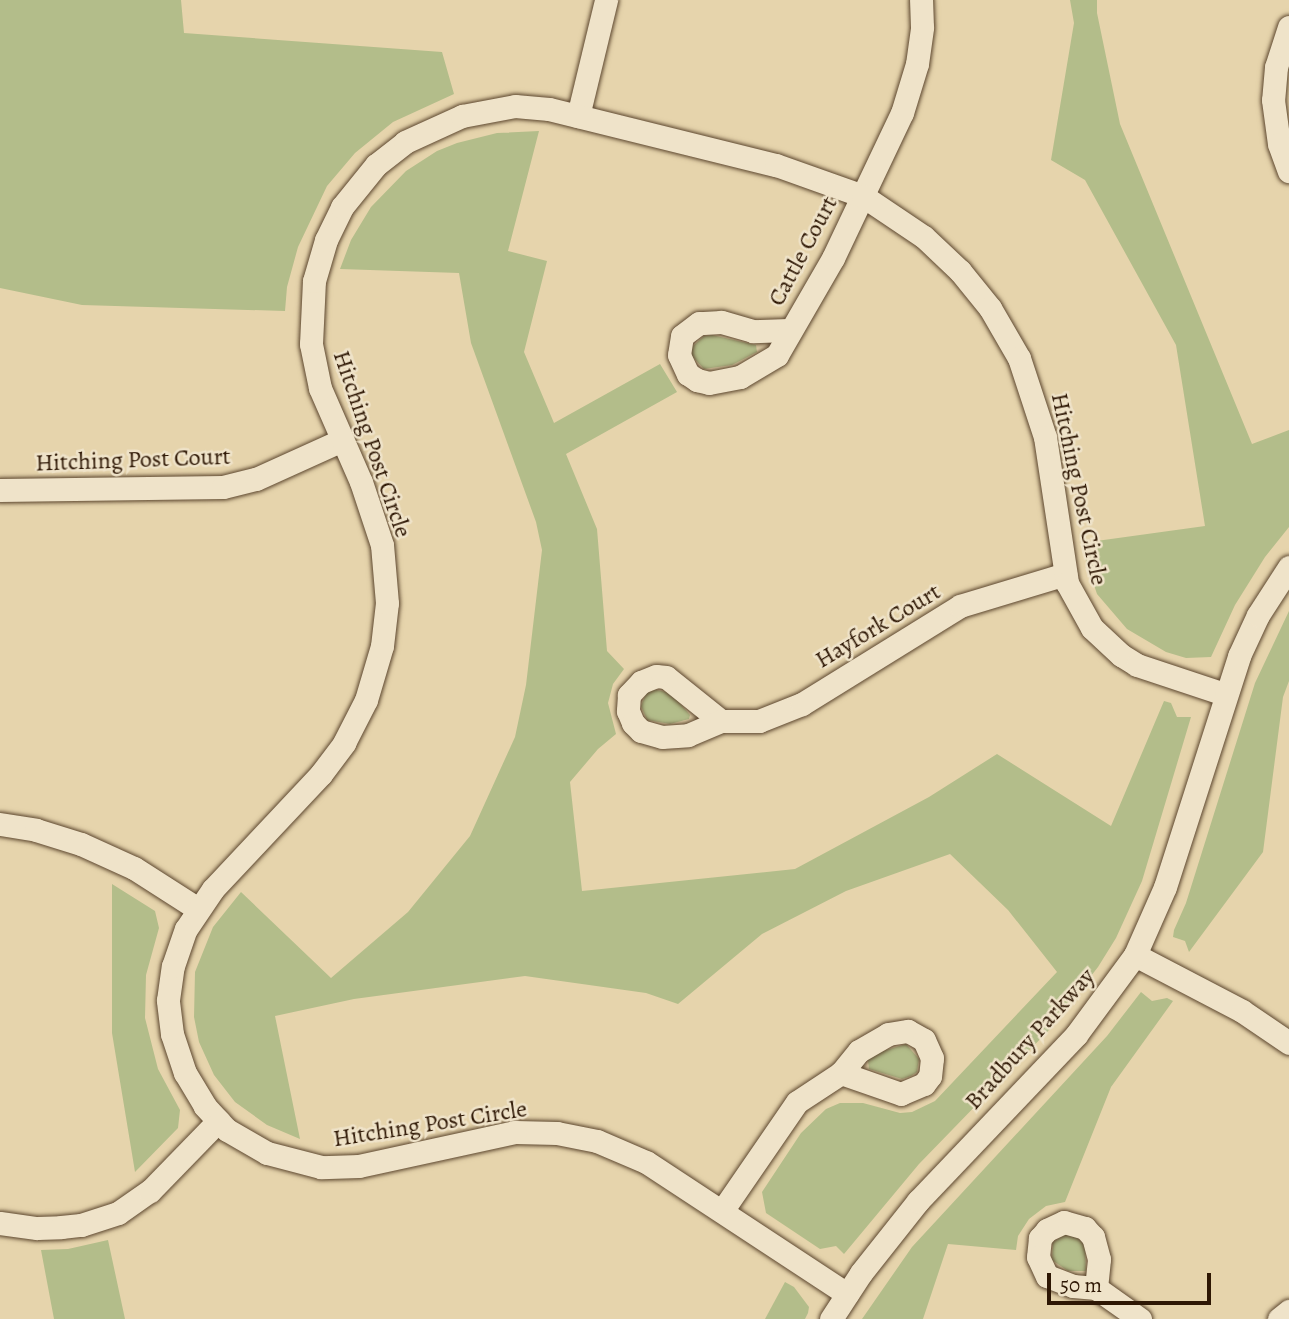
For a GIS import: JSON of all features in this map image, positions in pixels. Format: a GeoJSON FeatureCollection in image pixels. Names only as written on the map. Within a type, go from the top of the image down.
{"type":"FeatureCollection","features":[{"type":"Feature","properties":{"kind":"street"},"geometry":{"type":"LineString","coordinates":[[578,116],[607,0]]}},
{"type":"Feature","properties":{"kind":"street","name":"Cattle Court"},"geometry":{"type":"LineString","coordinates":[[788,330],[803,315],[863,196],[911,88],[920,47],[921,0]]}},
{"type":"Feature","properties":{"kind":"street"},"geometry":{"type":"LineString","coordinates":[[1289,27],[1276,67],[1273,100],[1279,144],[1289,171]]}},
{"type":"Feature","properties":{"kind":"street","name":"Hitching Post Circle"},"geometry":{"type":"LineString","coordinates":[[847,1294],[632,1155],[574,1135],[515,1132],[338,1168],[292,1161],[267,1153],[236,1136],[218,1121],[185,1073],[169,1017],[173,966],[182,938],[198,909],[332,761],[360,715],[379,664],[387,603],[382,545],[369,502],[314,366],[311,304],[326,240],[354,191],[394,150],[454,118],[515,106],[578,116],[776,165],[863,196],[924,237],[960,271],[990,308],[1018,358],[1045,437],[1065,574],[1070,593],[1082,614],[1121,655],[1153,673],[1224,694]]}},
{"type":"Feature","properties":{"kind":"street","name":"Hitching Post Court"},"geometry":{"type":"LineString","coordinates":[[0,490],[223,487],[256,479],[342,440]]}},
{"type":"Feature","properties":{"kind":"street","name":"Bradbury Parkway"},"geometry":{"type":"LineString","coordinates":[[831,1319],[918,1201],[1094,1014],[1135,955],[1165,887],[1224,694],[1258,615],[1289,567]]}},
{"type":"Feature","properties":{"kind":"street","name":"Hayfork Court"},"geometry":{"type":"LineString","coordinates":[[721,721],[759,721],[785,712],[960,607],[1065,574]]}},
{"type":"Feature","properties":{"kind":"street"},"geometry":{"type":"LineString","coordinates":[[0,824],[36,830],[81,844],[134,868],[198,909]]}},
{"type":"Feature","properties":{"kind":"street"},"geometry":{"type":"LineString","coordinates":[[1135,955],[1242,1011],[1289,1043]]}},
{"type":"Feature","properties":{"kind":"street"},"geometry":{"type":"LineString","coordinates":[[722,1211],[797,1102],[841,1073]]}},
{"type":"Feature","properties":{"kind":"street"},"geometry":{"type":"LineString","coordinates":[[0,1223],[37,1228],[61,1227],[80,1225],[118,1213],[149,1191],[218,1121]]}},
{"type":"Feature","properties":{"kind":"street"},"geometry":{"type":"LineString","coordinates":[[1096,1288],[1140,1319]]}},
{"type":"Feature","properties":{"kind":"street"},"geometry":{"type":"LineString","coordinates":[[1279,1319],[1289,1311]]}},
{"type":"Feature","properties":{"kind":"green space"},"geometry":{"type":"Polygon","coordinates":[[[0,0],[181,0],[184,33],[442,52],[454,94],[393,122],[355,153],[327,186],[298,247],[287,287],[285,311],[82,305],[0,288],[0,0]]]}},
{"type":"Feature","properties":{"kind":"green space"},"geometry":{"type":"Polygon","coordinates":[[[1070,0],[1097,0],[1097,13],[1120,124],[1252,444],[1289,430],[1289,527],[1265,557],[1235,605],[1211,657],[1186,658],[1166,652],[1127,629],[1097,594],[1082,543],[1205,526],[1176,345],[1085,180],[1051,160],[1074,23],[1070,0]]]}},
{"type":"Feature","properties":{"kind":"green space"},"geometry":{"type":"Polygon","coordinates":[[[539,131],[508,251],[547,261],[524,352],[554,423],[660,364],[677,392],[566,454],[597,529],[607,651],[624,669],[613,684],[608,703],[616,734],[598,749],[570,782],[582,891],[795,869],[929,797],[997,754],[1111,826],[1164,701],[1171,703],[1177,717],[1191,717],[1142,881],[1116,938],[1098,967],[1049,1030],[919,1164],[844,1254],[836,1246],[820,1249],[766,1213],[762,1192],[801,1133],[826,1109],[840,1103],[863,1103],[900,1113],[912,1112],[935,1101],[1057,972],[1008,910],[950,854],[846,891],[762,934],[678,1004],[646,993],[525,976],[354,999],[275,1016],[300,1139],[267,1125],[235,1102],[214,1075],[199,1042],[194,1017],[195,972],[213,927],[241,892],[331,978],[408,912],[470,836],[515,737],[526,685],[542,550],[536,522],[471,343],[459,273],[340,269],[351,240],[371,207],[406,171],[437,151],[457,143],[497,133],[539,131]]]}},
{"type":"Feature","properties":{"kind":"green space"},"geometry":{"type":"Polygon","coordinates":[[[712,335],[756,345],[757,352],[732,365],[704,369],[692,356],[692,347],[704,336],[712,335]]]}},
{"type":"Feature","properties":{"kind":"green space"},"geometry":{"type":"Polygon","coordinates":[[[1289,611],[1289,681],[1283,697],[1263,852],[1189,952],[1185,941],[1173,937],[1174,930],[1186,903],[1255,683],[1289,611]]]}},
{"type":"Feature","properties":{"kind":"green space"},"geometry":{"type":"Polygon","coordinates":[[[652,689],[671,693],[690,715],[689,719],[670,724],[647,720],[641,706],[646,694],[652,689]]]}},
{"type":"Feature","properties":{"kind":"green space"},"geometry":{"type":"Polygon","coordinates":[[[112,884],[155,911],[159,928],[146,975],[145,1018],[158,1069],[180,1110],[178,1128],[135,1172],[112,1033],[112,884]]]}},
{"type":"Feature","properties":{"kind":"green space"},"geometry":{"type":"Polygon","coordinates":[[[1141,992],[1152,1001],[1167,998],[1173,1001],[1111,1087],[1065,1202],[1046,1206],[1029,1219],[1018,1236],[1016,1250],[948,1244],[923,1319],[862,1319],[912,1247],[1107,1036],[1141,992]]]}},
{"type":"Feature","properties":{"kind":"green space"},"geometry":{"type":"Polygon","coordinates":[[[906,1044],[919,1059],[917,1072],[902,1079],[869,1069],[868,1060],[880,1052],[906,1044]]]}},
{"type":"Feature","properties":{"kind":"green space"},"geometry":{"type":"Polygon","coordinates":[[[1068,1233],[1075,1235],[1085,1246],[1086,1271],[1068,1271],[1052,1260],[1053,1242],[1068,1233]]]}},
{"type":"Feature","properties":{"kind":"green space"},"geometry":{"type":"Polygon","coordinates":[[[108,1240],[125,1319],[54,1319],[41,1250],[68,1249],[108,1240]]]}},
{"type":"Feature","properties":{"kind":"green space"},"geometry":{"type":"Polygon","coordinates":[[[785,1282],[794,1287],[809,1307],[805,1319],[765,1319],[785,1282]]]}}]}
